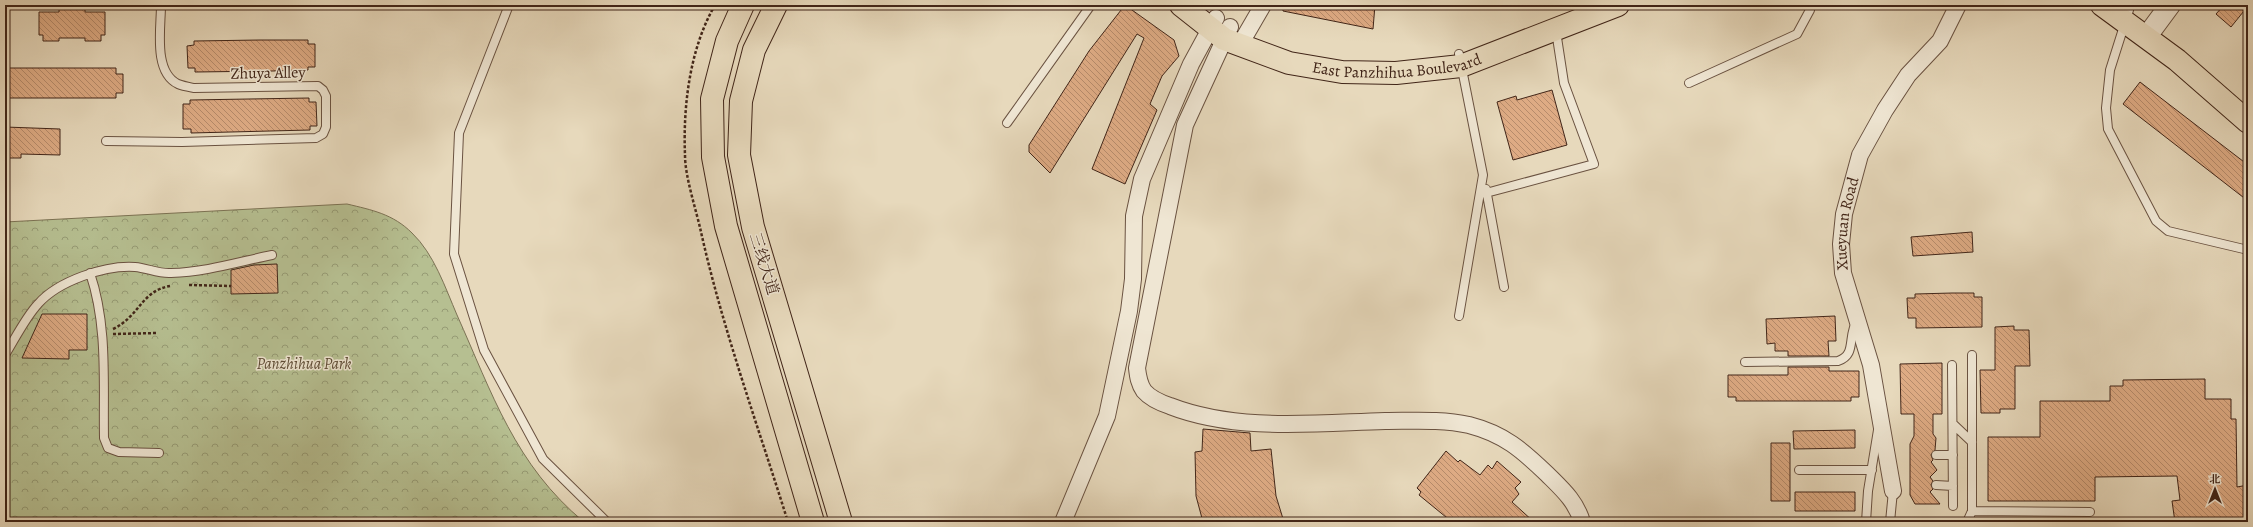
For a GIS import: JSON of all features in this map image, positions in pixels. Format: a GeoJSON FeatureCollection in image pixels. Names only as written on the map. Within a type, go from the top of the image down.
{"type":"FeatureCollection","features":[{"type":"Feature","properties":{"kind":"main road","name":"三线大道"},"geometry":{"type":"LineString","coordinates":[[744,5],[727,41],[712,99],[713,157],[726,226],[813,522]]}},
{"type":"Feature","properties":{"kind":"main road","name":"三线大道"},"geometry":{"type":"LineString","coordinates":[[776,5],[754,50],[743,94],[739,156],[753,227],[842,522]]}},
{"type":"Feature","properties":{"kind":"main road","name":"East Panzhihua Boulevard"},"geometry":{"type":"LineString","coordinates":[[1181,5],[1221,26],[1294,52],[1348,61],[1401,62],[1460,60],[1555,23],[1618,5]]}},
{"type":"Feature","properties":{"kind":"main road","name":"East Panzhihua Boulevard"},"geometry":{"type":"LineString","coordinates":[[1555,23],[1588,5]]}},
{"type":"Feature","properties":{"kind":"main road"},"geometry":{"type":"LineString","coordinates":[[2102,5],[2125,12],[2153,28],[2248,108]]}},
{"type":"Feature","properties":{"kind":"main road"},"geometry":{"type":"LineString","coordinates":[[2125,12],[2248,122]]}},
{"type":"Feature","properties":{"kind":"street"},"geometry":{"type":"LineString","coordinates":[[1063,522],[1107,416],[1129,311],[1133,279],[1134,216],[1142,179],[1178,92],[1221,26],[1263,5]]}},
{"type":"Feature","properties":{"kind":"street","name":"Xueyuan Road"},"geometry":{"type":"LineString","coordinates":[[1893,491],[1871,365],[1843,273],[1841,244],[1844,214],[1860,155],[1885,110],[1908,75],[1940,41],[1958,5]]}},
{"type":"Feature","properties":{"kind":"street"},"geometry":{"type":"LineString","coordinates":[[2153,28],[2170,5]]}},
{"type":"Feature","properties":{"kind":"street"},"geometry":{"type":"LineString","coordinates":[[1221,26],[1185,125],[1137,368],[1139,381],[1145,392],[1159,402],[1190,414],[1230,421],[1288,423],[1428,420],[1468,425],[1486,430],[1505,438],[1522,450],[1571,498],[1582,522]]}},
{"type":"Feature","properties":{"kind":"lane","name":"Zhuya Alley"},"geometry":{"type":"LineString","coordinates":[[106,141],[182,142],[316,138],[323,134],[326,127],[326,96],[323,90],[318,86],[194,88],[178,84],[167,75],[162,61],[161,5]]}},
{"type":"Feature","properties":{"kind":"lane"},"geometry":{"type":"LineString","coordinates":[[509,5],[459,133],[454,254],[484,350],[543,459],[607,522]]}},
{"type":"Feature","properties":{"kind":"lane"},"geometry":{"type":"LineString","coordinates":[[1007,123],[1091,5]]}},
{"type":"Feature","properties":{"kind":"lane"},"geometry":{"type":"LineString","coordinates":[[1689,83],[1797,34],[1810,10],[1810,5]]}},
{"type":"Feature","properties":{"kind":"lane"},"geometry":{"type":"LineString","coordinates":[[2125,12],[2110,70],[2106,108],[2108,128],[2156,221],[2168,231],[2248,250]]}},
{"type":"Feature","properties":{"kind":"lane"},"geometry":{"type":"LineString","coordinates":[[1486,193],[1594,164],[1564,83],[1555,23]]}},
{"type":"Feature","properties":{"kind":"lane"},"geometry":{"type":"LineString","coordinates":[[1460,60],[1504,287]]}},
{"type":"Feature","properties":{"kind":"lane"},"geometry":{"type":"LineString","coordinates":[[1459,316],[1483,175]]}},
{"type":"Feature","properties":{"kind":"lane"},"geometry":{"type":"LineString","coordinates":[[5,355],[37,304],[54,290],[90,274],[111,268],[135,267],[168,274],[202,272],[230,263],[272,255]]}},
{"type":"Feature","properties":{"kind":"lane"},"geometry":{"type":"LineString","coordinates":[[90,274],[98,296],[102,334],[104,438],[108,448],[119,452],[159,453]]}},
{"type":"Feature","properties":{"kind":"lane"},"geometry":{"type":"LineString","coordinates":[[1745,362],[1838,361],[1845,358],[1850,352],[1852,328],[1858,321]]}},
{"type":"Feature","properties":{"kind":"lane"},"geometry":{"type":"LineString","coordinates":[[1967,522],[1972,511],[1972,355]]}},
{"type":"Feature","properties":{"kind":"lane"},"geometry":{"type":"LineString","coordinates":[[1952,365],[1953,506]]}},
{"type":"Feature","properties":{"kind":"lane"},"geometry":{"type":"LineString","coordinates":[[1866,522],[1880,413]]}},
{"type":"Feature","properties":{"kind":"lane"},"geometry":{"type":"LineString","coordinates":[[1953,424],[1972,442]]}},
{"type":"Feature","properties":{"kind":"lane"},"geometry":{"type":"LineString","coordinates":[[1936,455],[1953,455]]}},
{"type":"Feature","properties":{"kind":"lane"},"geometry":{"type":"LineString","coordinates":[[1799,470],[1872,470]]}},
{"type":"Feature","properties":{"kind":"lane"},"geometry":{"type":"LineString","coordinates":[[1936,485],[1953,486]]}},
{"type":"Feature","properties":{"kind":"lane"},"geometry":{"type":"LineString","coordinates":[[1890,522],[1893,491]]}},
{"type":"Feature","properties":{"kind":"lane"},"geometry":{"type":"LineString","coordinates":[[1972,511],[2090,512]]}},
{"type":"Feature","properties":{"kind":"path"},"geometry":{"type":"LineString","coordinates":[[102,334],[132,317],[150,293],[163,287],[178,284]]}},
{"type":"Feature","properties":{"kind":"path"},"geometry":{"type":"LineString","coordinates":[[186,285],[231,286]]}},
{"type":"Feature","properties":{"kind":"path"},"geometry":{"type":"LineString","coordinates":[[102,334],[158,333]]}},
{"type":"Feature","properties":{"kind":"green space","name":"Panzhihua Park"},"geometry":{"type":"Polygon","coordinates":[[[347,204],[390,217],[405,227],[420,241],[438,271],[494,400],[523,452],[540,477],[560,500],[584,522],[5,522],[5,222],[347,204]]]}},
{"type":"Feature","properties":{"kind":"building"},"geometry":{"type":"Polygon","coordinates":[[[59,5],[85,5],[85,12],[105,12],[105,35],[101,35],[101,41],[85,41],[85,38],[59,38],[59,41],[43,41],[43,35],[39,35],[39,12],[59,12],[59,5]]]}},
{"type":"Feature","properties":{"kind":"building"},"geometry":{"type":"Polygon","coordinates":[[[1125,5],[1174,40],[1179,56],[1162,76],[1150,104],[1157,110],[1125,184],[1092,169],[1144,38],[1137,34],[1050,173],[1029,152],[1029,145],[1089,51],[1125,5]]]}},
{"type":"Feature","properties":{"kind":"building"},"geometry":{"type":"Polygon","coordinates":[[[1283,5],[1375,5],[1373,29],[1283,11],[1283,5]]]}},
{"type":"Feature","properties":{"kind":"building"},"geometry":{"type":"Polygon","coordinates":[[[2224,5],[2248,6],[2231,27],[2216,14],[2224,5]]]}},
{"type":"Feature","properties":{"kind":"building"},"geometry":{"type":"Polygon","coordinates":[[[308,40],[308,44],[315,44],[315,67],[308,67],[308,70],[195,72],[195,68],[188,68],[187,46],[194,45],[194,41],[308,40]]]}},
{"type":"Feature","properties":{"kind":"building"},"geometry":{"type":"Polygon","coordinates":[[[5,68],[116,68],[116,74],[123,74],[123,93],[116,93],[116,98],[5,98],[5,68]]]}},
{"type":"Feature","properties":{"kind":"building"},"geometry":{"type":"Polygon","coordinates":[[[2140,82],[2248,165],[2248,201],[2123,104],[2140,82]]]}},
{"type":"Feature","properties":{"kind":"building"},"geometry":{"type":"Polygon","coordinates":[[[1552,90],[1567,145],[1513,160],[1497,102],[1516,96],[1517,100],[1552,90]]]}},
{"type":"Feature","properties":{"kind":"building"},"geometry":{"type":"Polygon","coordinates":[[[309,98],[309,102],[316,102],[317,126],[310,126],[310,130],[191,133],[191,129],[183,129],[183,104],[190,104],[190,100],[309,98]]]}},
{"type":"Feature","properties":{"kind":"building"},"geometry":{"type":"Polygon","coordinates":[[[5,127],[60,129],[60,155],[21,154],[21,158],[5,158],[5,127]]]}},
{"type":"Feature","properties":{"kind":"building"},"geometry":{"type":"Polygon","coordinates":[[[1972,232],[1973,252],[1913,256],[1911,237],[1972,232]]]}},
{"type":"Feature","properties":{"kind":"building"},"geometry":{"type":"Polygon","coordinates":[[[277,264],[278,293],[231,294],[231,270],[254,265],[277,264]]]}},
{"type":"Feature","properties":{"kind":"building"},"geometry":{"type":"Polygon","coordinates":[[[1974,293],[1974,297],[1982,297],[1982,327],[1916,328],[1916,318],[1908,318],[1907,298],[1915,298],[1915,294],[1974,293]]]}},
{"type":"Feature","properties":{"kind":"building"},"geometry":{"type":"Polygon","coordinates":[[[42,314],[87,314],[87,350],[69,350],[69,359],[22,358],[42,314]]]}},
{"type":"Feature","properties":{"kind":"building"},"geometry":{"type":"Polygon","coordinates":[[[1835,316],[1836,341],[1828,341],[1829,356],[1788,356],[1788,351],[1775,351],[1775,343],[1767,344],[1766,319],[1835,316]]]}},
{"type":"Feature","properties":{"kind":"building"},"geometry":{"type":"Polygon","coordinates":[[[2014,326],[2014,330],[2029,330],[2030,366],[2015,366],[2015,409],[2000,409],[2000,413],[1981,413],[1980,370],[1995,370],[1995,327],[2014,326]]]}},
{"type":"Feature","properties":{"kind":"building"},"geometry":{"type":"Polygon","coordinates":[[[1942,363],[1942,414],[1933,414],[1933,434],[1936,438],[1935,450],[1931,455],[1933,460],[1931,462],[1937,470],[1930,477],[1933,481],[1931,485],[1933,489],[1930,492],[1940,504],[1915,504],[1910,495],[1910,444],[1914,436],[1914,414],[1901,414],[1900,364],[1942,363]]]}},
{"type":"Feature","properties":{"kind":"building"},"geometry":{"type":"Polygon","coordinates":[[[1788,367],[1829,367],[1829,371],[1859,371],[1859,397],[1851,397],[1851,401],[1736,401],[1736,397],[1728,397],[1728,375],[1788,375],[1788,367]]]}},
{"type":"Feature","properties":{"kind":"building"},"geometry":{"type":"Polygon","coordinates":[[[2205,379],[2205,399],[2231,399],[2231,419],[2236,419],[2237,487],[2248,485],[2248,520],[2175,522],[2172,501],[2180,500],[2177,476],[2095,477],[2095,501],[1988,501],[1988,437],[2040,437],[2040,401],[2110,401],[2110,386],[2123,386],[2123,380],[2205,379]]]}},
{"type":"Feature","properties":{"kind":"building"},"geometry":{"type":"Polygon","coordinates":[[[1203,429],[1250,433],[1251,451],[1271,449],[1276,496],[1284,522],[1203,522],[1196,496],[1195,452],[1202,451],[1203,429]]]}},
{"type":"Feature","properties":{"kind":"building"},"geometry":{"type":"Polygon","coordinates":[[[1855,430],[1855,448],[1794,449],[1793,431],[1855,430]]]}},
{"type":"Feature","properties":{"kind":"building"},"geometry":{"type":"Polygon","coordinates":[[[1771,443],[1790,443],[1790,501],[1771,501],[1771,443]]]}},
{"type":"Feature","properties":{"kind":"building"},"geometry":{"type":"Polygon","coordinates":[[[1446,451],[1458,462],[1460,460],[1480,475],[1488,465],[1492,469],[1497,461],[1521,482],[1515,488],[1519,494],[1512,502],[1534,522],[1452,522],[1419,495],[1421,492],[1417,488],[1446,451]]]}},
{"type":"Feature","properties":{"kind":"building"},"geometry":{"type":"Polygon","coordinates":[[[1795,492],[1855,492],[1855,511],[1795,511],[1795,492]]]}}]}
